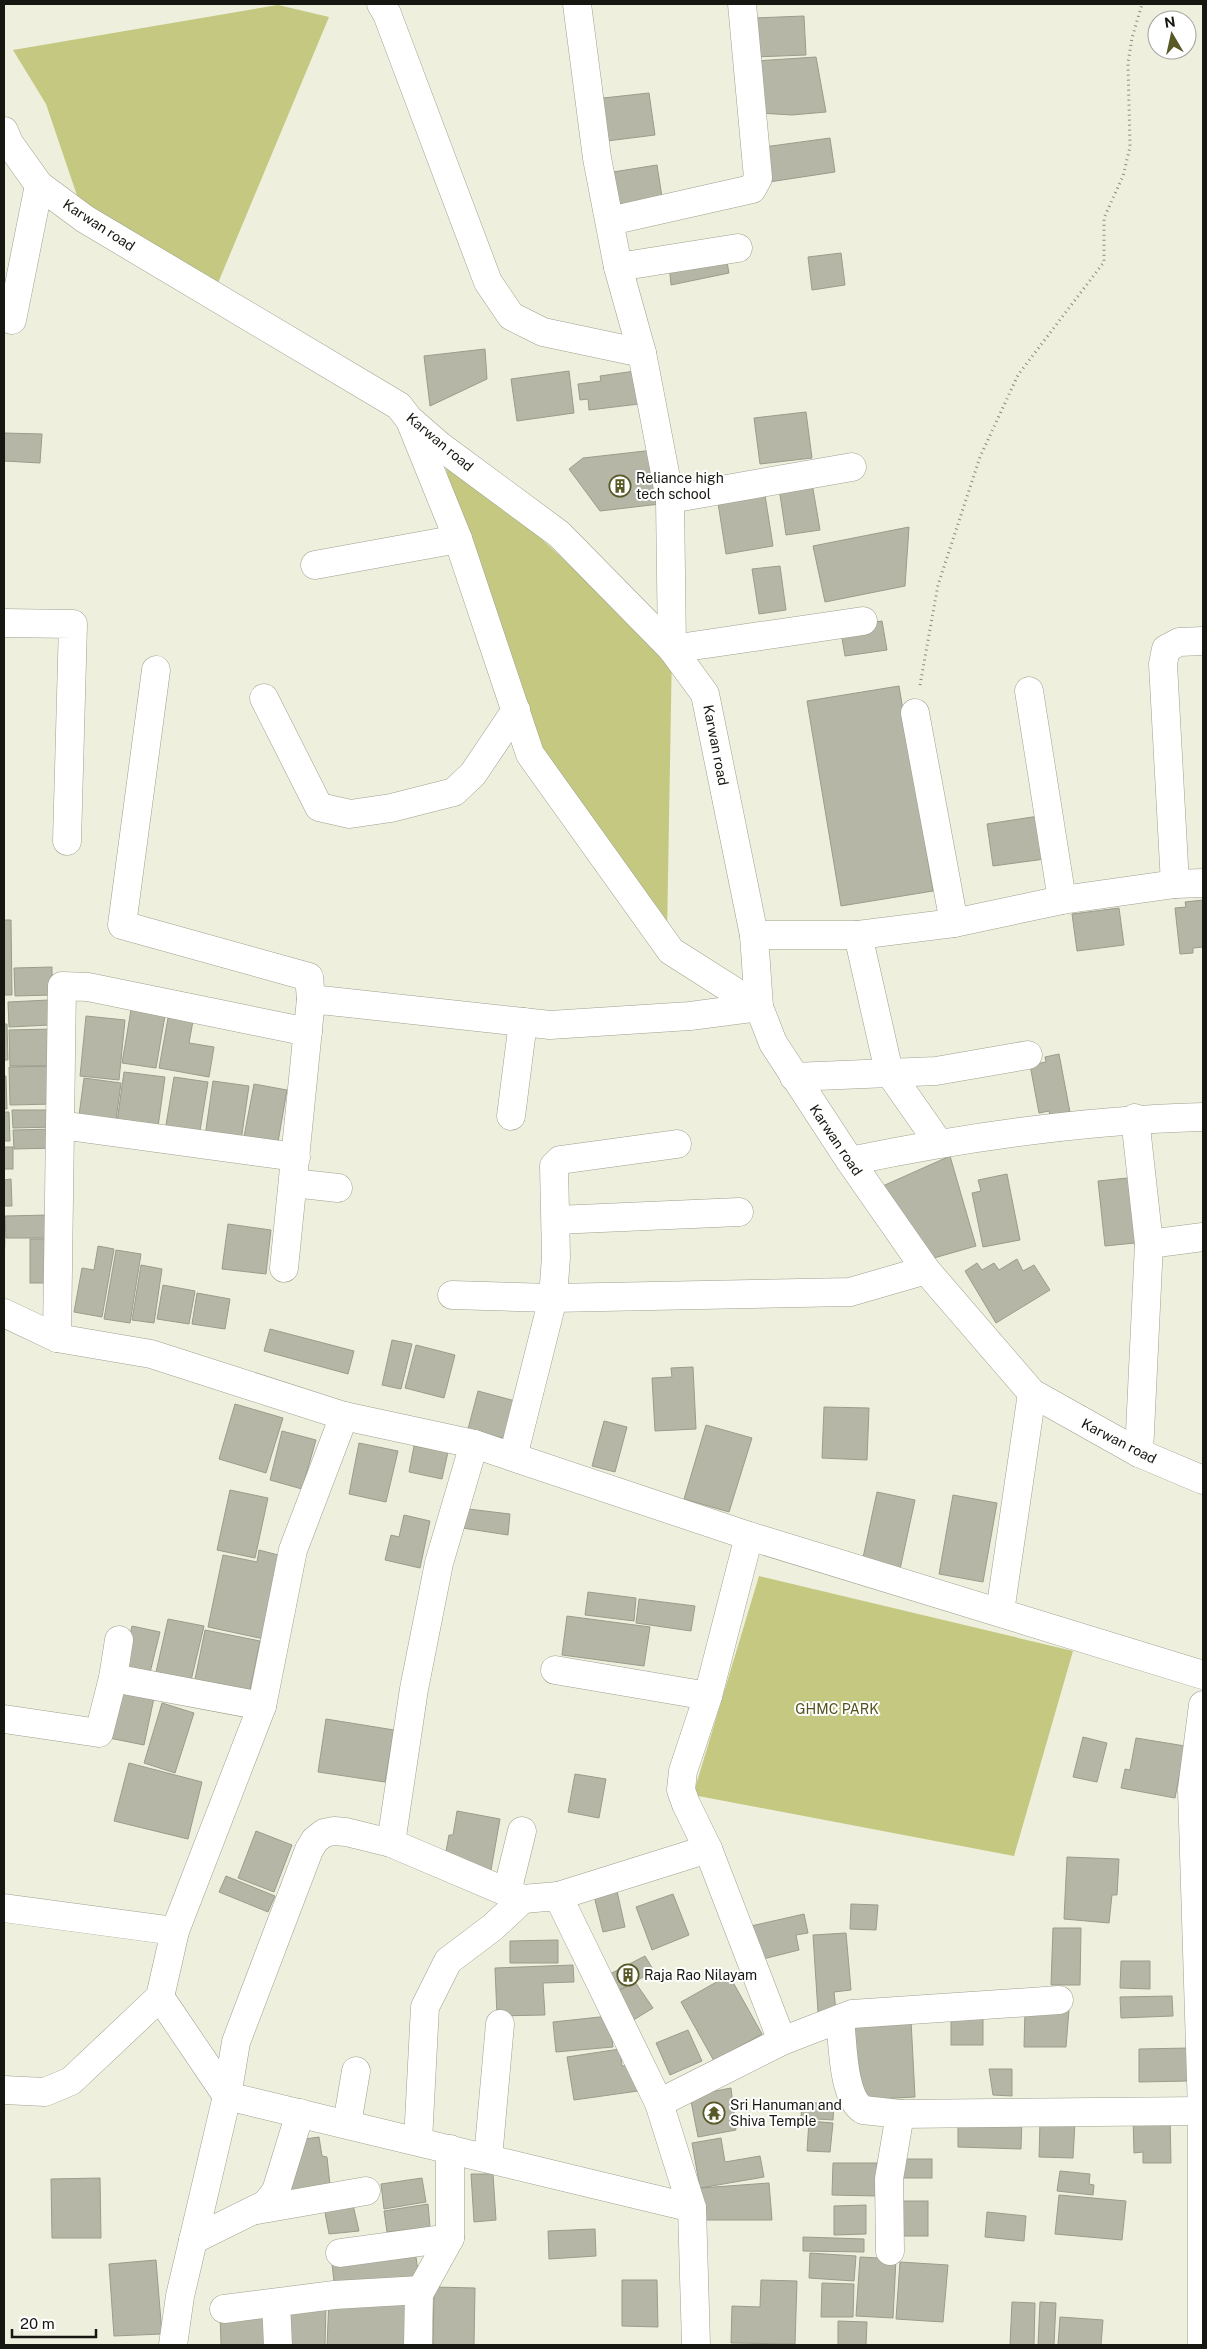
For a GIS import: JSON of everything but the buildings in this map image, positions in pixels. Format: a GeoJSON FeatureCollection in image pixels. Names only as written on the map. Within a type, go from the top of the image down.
{"type":"FeatureCollection","features":[{"type":"Feature","properties":{"kind":"street"},"geometry":{"type":"LineString","coordinates":[[381,4],[388,14],[488,282],[511,316],[543,332],[642,353]]}},
{"type":"Feature","properties":{"kind":"street"},"geometry":{"type":"LineString","coordinates":[[577,4],[597,158],[618,268],[642,353],[670,498],[672,649],[863,622]]}},
{"type":"Feature","properties":{"kind":"street"},"geometry":{"type":"LineString","coordinates":[[610,220],[743,193],[752,189],[758,178],[742,4]]}},
{"type":"Feature","properties":{"kind":"street","name":"Karwan road"},"geometry":{"type":"LineString","coordinates":[[6,140],[39,185],[85,219],[399,406],[409,419],[440,446],[559,534],[672,649],[706,694],[754,935],[759,1007],[773,1044],[850,1161],[926,1270],[1032,1393],[1139,1453],[1203,1480]]}},
{"type":"Feature","properties":{"kind":"street"},"geometry":{"type":"LineString","coordinates":[[12,320],[39,185]]}},
{"type":"Feature","properties":{"kind":"street"},"geometry":{"type":"LineString","coordinates":[[618,268],[738,248]]}},
{"type":"Feature","properties":{"kind":"street"},"geometry":{"type":"LineString","coordinates":[[409,419],[458,539],[530,754],[671,951],[759,1007]]}},
{"type":"Feature","properties":{"kind":"street"},"geometry":{"type":"LineString","coordinates":[[670,498],[852,467]]}},
{"type":"Feature","properties":{"kind":"street"},"geometry":{"type":"LineString","coordinates":[[315,565],[458,539]]}},
{"type":"Feature","properties":{"kind":"street"},"geometry":{"type":"LineString","coordinates":[[4,623],[73,624],[67,841]]}},
{"type":"Feature","properties":{"kind":"street"},"geometry":{"type":"LineString","coordinates":[[1175,884],[1163,664],[1166,649],[1179,642],[1203,641]]}},
{"type":"Feature","properties":{"kind":"street"},"geometry":{"type":"LineString","coordinates":[[156,670],[122,925],[309,977],[311,999],[284,1268]]}},
{"type":"Feature","properties":{"kind":"street"},"geometry":{"type":"LineString","coordinates":[[1029,691],[1062,900]]}},
{"type":"Feature","properties":{"kind":"street"},"geometry":{"type":"LineString","coordinates":[[264,698],[320,807],[350,814],[391,808],[454,792],[473,774],[516,710]]}},
{"type":"Feature","properties":{"kind":"street"},"geometry":{"type":"LineString","coordinates":[[915,713],[954,923]]}},
{"type":"Feature","properties":{"kind":"street"},"geometry":{"type":"LineString","coordinates":[[754,935],[858,935],[954,923],[1062,900],[1175,884],[1203,884]]}},
{"type":"Feature","properties":{"kind":"street"},"geometry":{"type":"LineString","coordinates":[[858,935],[889,1072],[938,1142]]}},
{"type":"Feature","properties":{"kind":"street"},"geometry":{"type":"LineString","coordinates":[[57,1338],[62,986],[88,987],[308,1032]]}},
{"type":"Feature","properties":{"kind":"street"},"geometry":{"type":"LineString","coordinates":[[311,999],[550,1025],[690,1016],[759,1007]]}},
{"type":"Feature","properties":{"kind":"street"},"geometry":{"type":"LineString","coordinates":[[511,1116],[523,1022]]}},
{"type":"Feature","properties":{"kind":"street"},"geometry":{"type":"LineString","coordinates":[[794,1076],[936,1071],[1028,1055]]}},
{"type":"Feature","properties":{"kind":"street"},"geometry":{"type":"LineString","coordinates":[[850,1161],[938,1142],[1135,1118],[1203,1117]]}},
{"type":"Feature","properties":{"kind":"street"},"geometry":{"type":"LineString","coordinates":[[1135,1118],[1149,1244],[1139,1453]]}},
{"type":"Feature","properties":{"kind":"street"},"geometry":{"type":"LineString","coordinates":[[60,1125],[294,1170],[338,1188]]}},
{"type":"Feature","properties":{"kind":"street"},"geometry":{"type":"LineString","coordinates":[[513,1457],[553,1298],[556,1220],[553,1169],[557,1162],[677,1144]]}},
{"type":"Feature","properties":{"kind":"street"},"geometry":{"type":"LineString","coordinates":[[556,1220],[739,1212]]}},
{"type":"Feature","properties":{"kind":"street"},"geometry":{"type":"LineString","coordinates":[[1149,1244],[1203,1237]]}},
{"type":"Feature","properties":{"kind":"street"},"geometry":{"type":"LineString","coordinates":[[452,1295],[553,1298],[850,1292],[926,1270]]}},
{"type":"Feature","properties":{"kind":"street"},"geometry":{"type":"LineString","coordinates":[[4,1313],[57,1338],[151,1354],[344,1416],[474,1444],[749,1536],[1203,1675]]}},
{"type":"Feature","properties":{"kind":"street"},"geometry":{"type":"LineString","coordinates":[[1000,1612],[1032,1393]]}},
{"type":"Feature","properties":{"kind":"street"},"geometry":{"type":"LineString","coordinates":[[4,2090],[45,2092],[71,2080],[160,1997],[175,1931],[262,1706],[293,1550],[344,1416]]}},
{"type":"Feature","properties":{"kind":"street"},"geometry":{"type":"LineString","coordinates":[[391,1843],[414,1689],[439,1563],[474,1444]]}},
{"type":"Feature","properties":{"kind":"street"},"geometry":{"type":"LineString","coordinates":[[749,1536],[708,1696],[683,1771],[681,1790],[708,1849],[782,2041]]}},
{"type":"Feature","properties":{"kind":"street"},"geometry":{"type":"LineString","coordinates":[[4,1719],[99,1733],[113,1678],[119,1640]]}},
{"type":"Feature","properties":{"kind":"street"},"geometry":{"type":"LineString","coordinates":[[555,1670],[708,1696]]}},
{"type":"Feature","properties":{"kind":"street"},"geometry":{"type":"LineString","coordinates":[[113,1678],[262,1706]]}},
{"type":"Feature","properties":{"kind":"street"},"geometry":{"type":"LineString","coordinates":[[1202,2345],[1202,2111],[1192,1789],[1203,1705]]}},
{"type":"Feature","properties":{"kind":"street"},"geometry":{"type":"LineString","coordinates":[[173,2345],[180,2296],[227,2096],[236,2042],[309,1850],[320,1837],[334,1831],[391,1843],[515,1896],[558,1896],[708,1849]]}},
{"type":"Feature","properties":{"kind":"street"},"geometry":{"type":"LineString","coordinates":[[418,2141],[425,2007],[448,1961],[493,1927],[515,1896],[522,1831]]}},
{"type":"Feature","properties":{"kind":"street"},"geometry":{"type":"LineString","coordinates":[[558,1896],[659,2102],[692,2208],[696,2345]]}},
{"type":"Feature","properties":{"kind":"street"},"geometry":{"type":"LineString","coordinates":[[4,1908],[175,1931]]}},
{"type":"Feature","properties":{"kind":"street"},"geometry":{"type":"LineString","coordinates":[[160,1997],[227,2096],[692,2208]]}},
{"type":"Feature","properties":{"kind":"street"},"geometry":{"type":"LineString","coordinates":[[659,2102],[782,2041],[852,2014],[1059,2000]]}},
{"type":"Feature","properties":{"kind":"street"},"geometry":{"type":"LineString","coordinates":[[840,2019],[849,2092],[853,2100],[863,2110],[900,2114],[1202,2111]]}},
{"type":"Feature","properties":{"kind":"street"},"geometry":{"type":"LineString","coordinates":[[488,2158],[500,2024]]}},
{"type":"Feature","properties":{"kind":"street"},"geometry":{"type":"LineString","coordinates":[[347,2124],[356,2071]]}},
{"type":"Feature","properties":{"kind":"street"},"geometry":{"type":"LineString","coordinates":[[193,2240],[266,2204],[276,2191],[300,2113]]}},
{"type":"Feature","properties":{"kind":"street"},"geometry":{"type":"LineString","coordinates":[[890,2250],[889,2179],[900,2114]]}},
{"type":"Feature","properties":{"kind":"street"},"geometry":{"type":"LineString","coordinates":[[418,2344],[419,2294],[450,2238],[450,2149]]}},
{"type":"Feature","properties":{"kind":"street"},"geometry":{"type":"LineString","coordinates":[[257,2210],[366,2192]]}},
{"type":"Feature","properties":{"kind":"street"},"geometry":{"type":"LineString","coordinates":[[340,2253],[450,2238]]}},
{"type":"Feature","properties":{"kind":"street"},"geometry":{"type":"LineString","coordinates":[[224,2309],[334,2295],[421,2290]]}},
{"type":"Feature","properties":{"kind":"street"},"geometry":{"type":"LineString","coordinates":[[276,2303],[278,2345]]}},
{"type":"Feature","properties":{"kind":"path"},"geometry":{"type":"LineString","coordinates":[[915,713],[938,585],[980,457],[1018,375],[1104,262],[1104,218],[1124,176],[1130,147],[1128,62],[1132,38],[1142,4]]}},
{"type":"Feature","properties":{"kind":"green space"},"geometry":{"type":"Polygon","coordinates":[[[278,5],[329,17],[213,295],[85,219],[46,104],[13,50],[278,5]]]}},
{"type":"Feature","properties":{"kind":"green space"},"geometry":{"type":"Polygon","coordinates":[[[440,446],[570,565],[672,649],[667,934],[505,694],[440,446]]]}},
{"type":"Feature","properties":{"kind":"green space","name":"GHMC PARK"},"geometry":{"type":"Polygon","coordinates":[[[759,1576],[1073,1651],[1014,1856],[693,1795],[759,1576]]]}},
{"type":"Feature","properties":{"kind":"place","name":"Reliance high tech school"},"geometry":{"type":"Point","coordinates":[620,486]}},
{"type":"Feature","properties":{"kind":"place","name":"Raja Rao Nilayam"},"geometry":{"type":"Point","coordinates":[628,1975]}},
{"type":"Feature","properties":{"kind":"place","name":"Sri Hanuman and Shiva Temple"},"geometry":{"type":"Point","coordinates":[714,2113]}}]}
